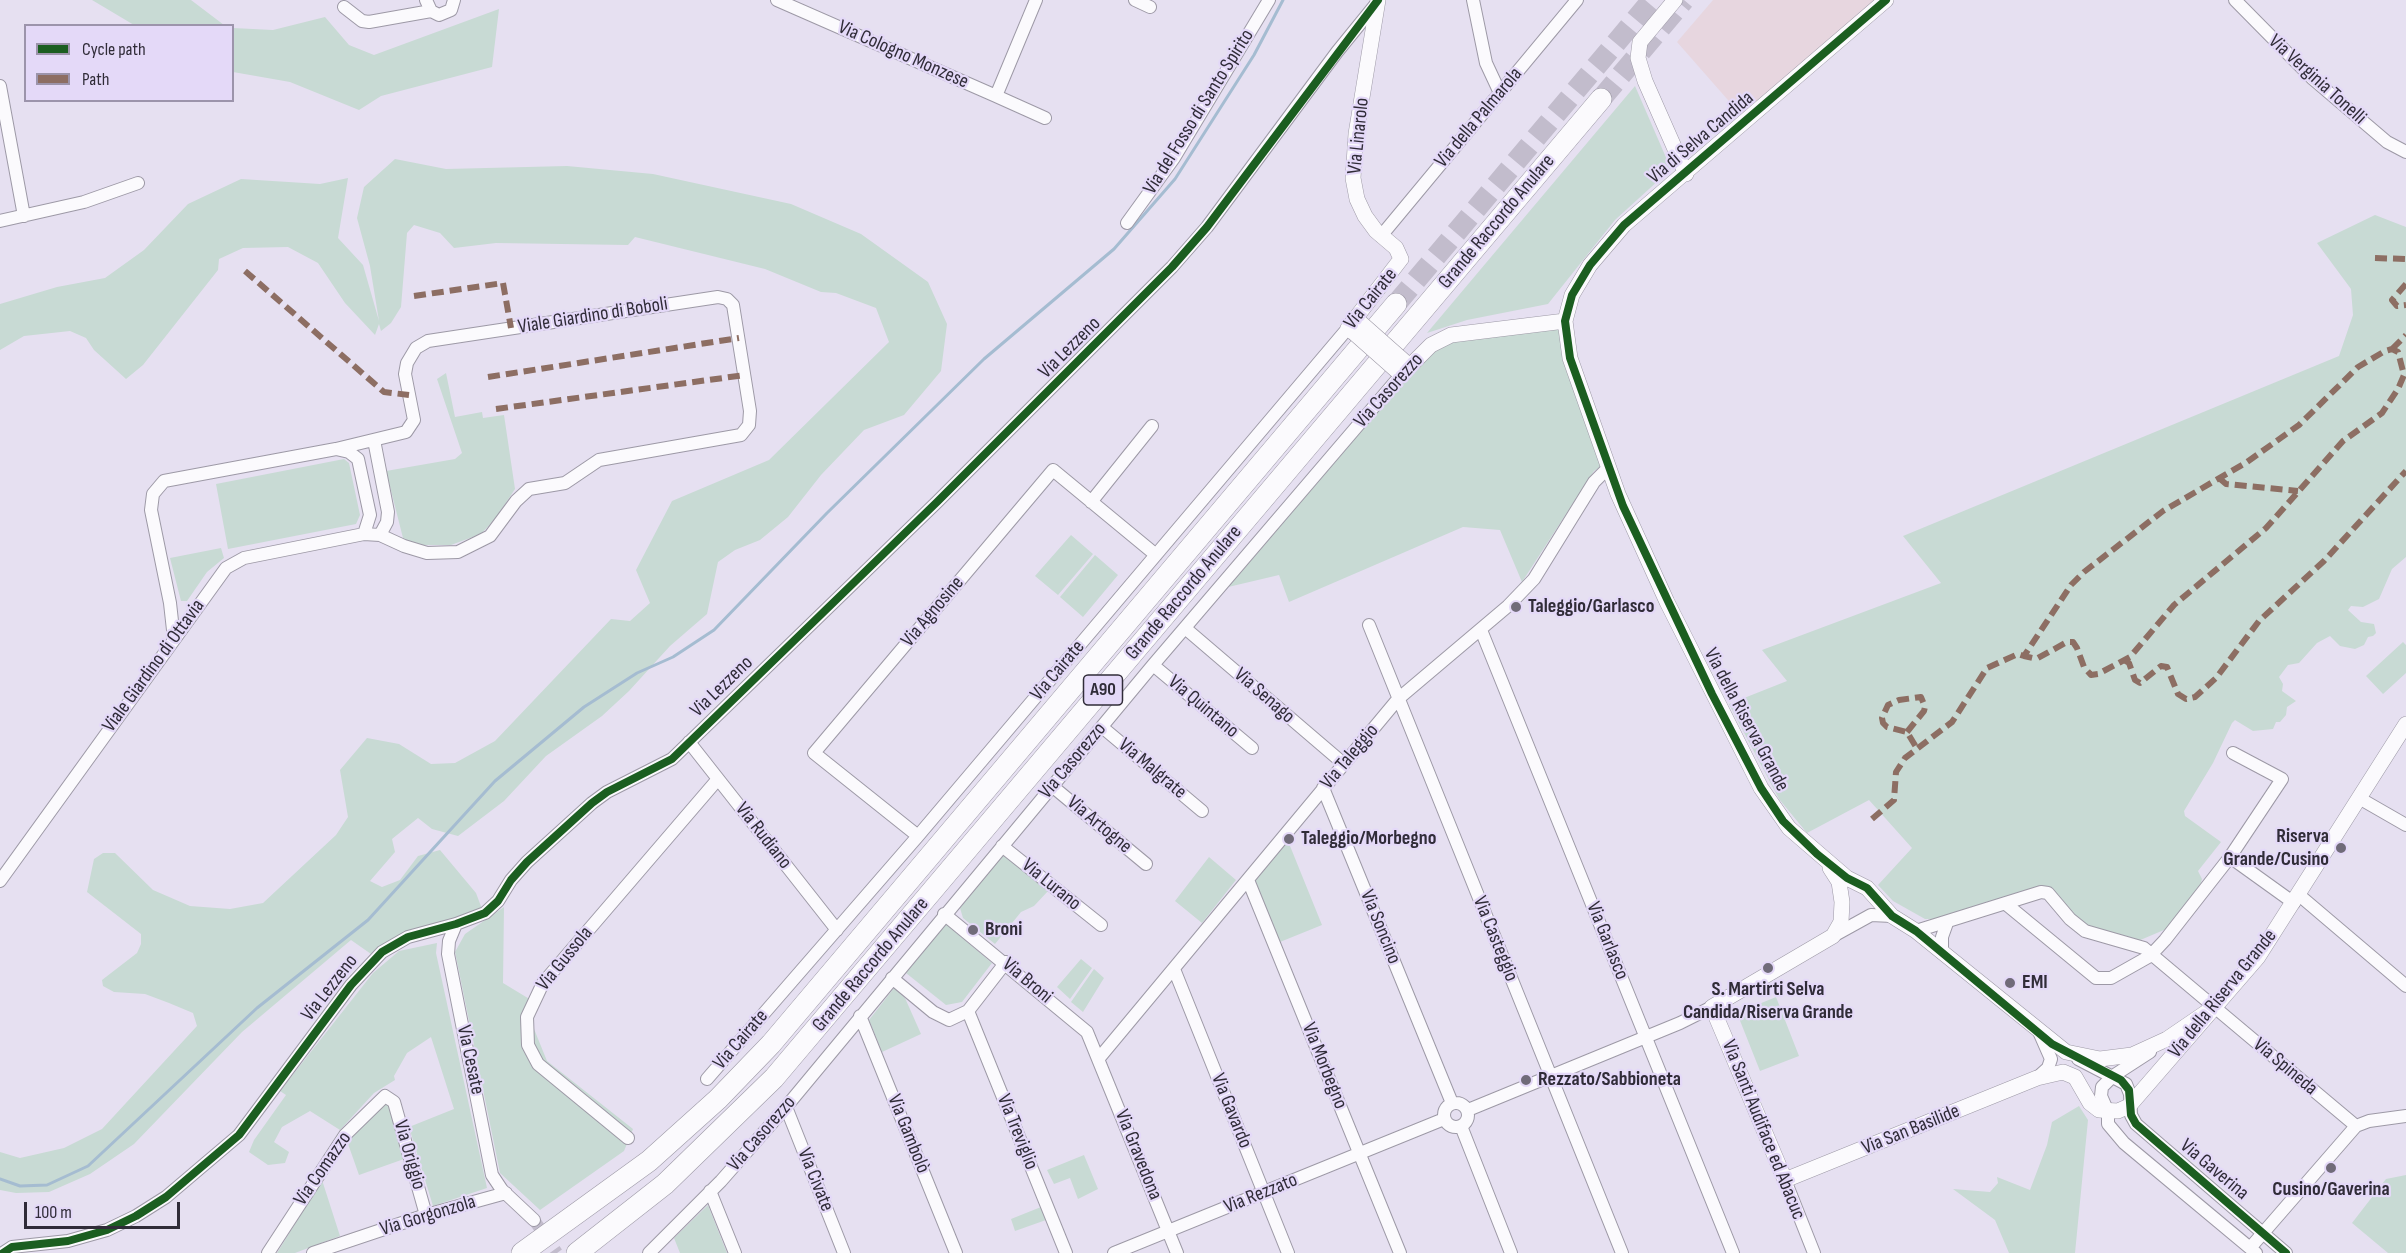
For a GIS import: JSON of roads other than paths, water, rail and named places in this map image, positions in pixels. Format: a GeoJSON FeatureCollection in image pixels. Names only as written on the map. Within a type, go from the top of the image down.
{"type":"FeatureCollection","features":[{"type":"Feature","properties":{"kind":"highway","name":"Grande Raccordo Anulare"},"geometry":{"type":"LineString","coordinates":[[577,1253],[664,1184],[774,1078],[1601,99]]}},
{"type":"Feature","properties":{"kind":"highway","name":"Grande Raccordo Anulare"},"geometry":{"type":"LineString","coordinates":[[522,1253],[593,1204],[649,1161],[718,1099],[771,1044],[1396,304]]}},
{"type":"Feature","properties":{"kind":"street"},"geometry":{"type":"LineString","coordinates":[[344,7],[362,21],[369,22],[428,5],[439,15],[447,13],[453,6],[454,0]]}},
{"type":"Feature","properties":{"kind":"street","name":"Via Cologno Monzese"},"geometry":{"type":"LineString","coordinates":[[777,0],[1045,118]]}},
{"type":"Feature","properties":{"kind":"street"},"geometry":{"type":"LineString","coordinates":[[996,96],[1036,0]]}},
{"type":"Feature","properties":{"kind":"street"},"geometry":{"type":"LineString","coordinates":[[1135,0],[1150,7]]}},
{"type":"Feature","properties":{"kind":"street","name":"Via del Fosso di Santo Spirito"},"geometry":{"type":"LineString","coordinates":[[1127,223],[1174,159],[1269,0]]}},
{"type":"Feature","properties":{"kind":"street"},"geometry":{"type":"LineString","coordinates":[[1473,0],[1486,63],[1500,93]]}},
{"type":"Feature","properties":{"kind":"street","name":"Via della Palmarola"},"geometry":{"type":"LineString","coordinates":[[1381,236],[1577,0]]}},
{"type":"Feature","properties":{"kind":"street"},"geometry":{"type":"LineString","coordinates":[[1675,0],[1640,42],[1638,58],[1645,81],[1686,174]]}},
{"type":"Feature","properties":{"kind":"street","name":"Via di Selva Candida"},"geometry":{"type":"LineString","coordinates":[[1565,321],[1572,295],[1590,265],[1624,225],[1886,0]]}},
{"type":"Feature","properties":{"kind":"street","name":"Via Verginia Tonelli"},"geometry":{"type":"LineString","coordinates":[[2234,0],[2313,79],[2387,142],[2406,152]]}},
{"type":"Feature","properties":{"kind":"street","name":"Via Linarolo"},"geometry":{"type":"LineString","coordinates":[[1377,2],[1356,134],[1353,178],[1363,212],[1381,236],[1396,248],[1401,257]]}},
{"type":"Feature","properties":{"kind":"street","name":"Via Lezzeno"},"geometry":{"type":"LineString","coordinates":[[3,1253],[12,1247],[68,1241],[107,1230],[136,1216],[166,1197],[239,1135],[351,985],[373,961],[402,940],[478,916],[496,904],[523,866],[592,803],[607,792],[663,765],[689,742],[954,486],[1172,267],[1207,227],[1377,2]]}},
{"type":"Feature","properties":{"kind":"street"},"geometry":{"type":"LineString","coordinates":[[0,86],[24,216]]}},
{"type":"Feature","properties":{"kind":"street"},"geometry":{"type":"LineString","coordinates":[[0,221],[84,202],[138,183]]}},
{"type":"Feature","properties":{"kind":"street","name":"Via Cairate"},"geometry":{"type":"LineString","coordinates":[[707,1079],[1355,326],[1399,265],[1401,257]]}},
{"type":"Feature","properties":{"kind":"street","name":"Viale Giardino di Boboli"},"geometry":{"type":"LineString","coordinates":[[174,639],[170,603],[151,510],[153,494],[161,484],[169,480],[336,449],[403,433],[413,423],[405,369],[411,353],[423,342],[718,297],[728,300],[734,307],[750,411],[749,425],[741,435],[599,460],[565,483],[529,489],[516,501],[490,536],[458,552],[423,552],[380,535]]}},
{"type":"Feature","properties":{"kind":"street","name":"Via Casorezzo"},"geometry":{"type":"LineString","coordinates":[[649,1253],[710,1191],[786,1107],[944,914],[1403,368],[1435,342],[1451,335],[1565,321]]}},
{"type":"Feature","properties":{"kind":"street","name":"Via della Riserva Grande"},"geometry":{"type":"LineString","coordinates":[[1565,321],[1570,358],[1623,506],[1680,629],[1761,788],[1783,821],[1847,878],[1867,888],[1892,916],[1916,931],[2039,1033],[2066,1052]]}},
{"type":"Feature","properties":{"kind":"street"},"geometry":{"type":"LineString","coordinates":[[1355,326],[1403,368]]}},
{"type":"Feature","properties":{"kind":"street"},"geometry":{"type":"LineString","coordinates":[[1091,502],[1152,426]]}},
{"type":"Feature","properties":{"kind":"street"},"geometry":{"type":"LineString","coordinates":[[374,440],[388,512],[387,522],[380,535]]}},
{"type":"Feature","properties":{"kind":"street"},"geometry":{"type":"LineString","coordinates":[[336,449],[349,452],[358,459],[370,515],[364,534]]}},
{"type":"Feature","properties":{"kind":"street","name":"Via Taleggio"},"geometry":{"type":"LineString","coordinates":[[1100,1057],[1398,699],[1480,630],[1534,579],[1594,482],[1608,468]]}},
{"type":"Feature","properties":{"kind":"street","name":"Via Agnosine"},"geometry":{"type":"LineString","coordinates":[[918,836],[813,753],[1053,470],[1156,555]]}},
{"type":"Feature","properties":{"kind":"street","name":"Viale Giardino di Ottavia"},"geometry":{"type":"LineString","coordinates":[[0,881],[218,578],[239,560],[364,534],[380,535]]}},
{"type":"Feature","properties":{"kind":"street"},"geometry":{"type":"LineString","coordinates":[[170,603],[182,610],[195,611]]}},
{"type":"Feature","properties":{"kind":"street","name":"Via Casteggio"},"geometry":{"type":"LineString","coordinates":[[1369,626],[1622,1253]]}},
{"type":"Feature","properties":{"kind":"street","name":"Via Senago"},"geometry":{"type":"LineString","coordinates":[[1185,628],[1344,765]]}},
{"type":"Feature","properties":{"kind":"street","name":"Via Garlasco"},"geometry":{"type":"LineString","coordinates":[[1480,630],[1733,1253]]}},
{"type":"Feature","properties":{"kind":"street","name":"Via Quintano"},"geometry":{"type":"LineString","coordinates":[[1153,665],[1252,748]]}},
{"type":"Feature","properties":{"kind":"street","name":"Via della Riserva Grande"},"geometry":{"type":"LineString","coordinates":[[2129,1106],[2258,957],[2297,899],[2406,724]]}},
{"type":"Feature","properties":{"kind":"street","name":"Via Malgrate"},"geometry":{"type":"LineString","coordinates":[[1102,727],[1202,811]]}},
{"type":"Feature","properties":{"kind":"street","name":"Via Rudiano"},"geometry":{"type":"LineString","coordinates":[[689,742],[837,930]]}},
{"type":"Feature","properties":{"kind":"street"},"geometry":{"type":"LineString","coordinates":[[2006,904],[2091,975],[2106,979],[2130,968],[2171,933],[2230,857],[2282,779],[2233,753]]}},
{"type":"Feature","properties":{"kind":"street","name":"Via Gussola"},"geometry":{"type":"LineString","coordinates":[[628,1138],[538,1064],[528,1045],[527,1017],[543,983],[718,778]]}},
{"type":"Feature","properties":{"kind":"street","name":"Via Artogne"},"geometry":{"type":"LineString","coordinates":[[1052,786],[1146,864]]}},
{"type":"Feature","properties":{"kind":"street","name":"Via Soncino"},"geometry":{"type":"LineString","coordinates":[[1323,788],[1452,1103]]}},
{"type":"Feature","properties":{"kind":"street"},"geometry":{"type":"LineString","coordinates":[[2359,798],[2406,825]]}},
{"type":"Feature","properties":{"kind":"street","name":"Via Lurano"},"geometry":{"type":"LineString","coordinates":[[1002,846],[1101,925]]}},
{"type":"Feature","properties":{"kind":"street"},"geometry":{"type":"LineString","coordinates":[[1818,854],[1835,874],[1840,885],[1842,916],[1833,936]]}},
{"type":"Feature","properties":{"kind":"street"},"geometry":{"type":"LineString","coordinates":[[2230,857],[2297,899],[2406,986]]}},
{"type":"Feature","properties":{"kind":"street","name":"Via Morbegno"},"geometry":{"type":"LineString","coordinates":[[1248,880],[1400,1253]]}},
{"type":"Feature","properties":{"kind":"street"},"geometry":{"type":"LineString","coordinates":[[1916,931],[2041,892],[2048,893],[2070,919],[2085,931],[2146,952]]}},
{"type":"Feature","properties":{"kind":"street","name":"Via Broni"},"geometry":{"type":"LineString","coordinates":[[944,914],[1085,1029],[1100,1057]]}},
{"type":"Feature","properties":{"kind":"street"},"geometry":{"type":"LineString","coordinates":[[1468,1110],[1646,1037],[1712,1007],[1871,915],[1892,916]]}},
{"type":"Feature","properties":{"kind":"street"},"geometry":{"type":"LineString","coordinates":[[1942,953],[1942,937],[1947,923]]}},
{"type":"Feature","properties":{"kind":"street","name":"Via Cesate"},"geometry":{"type":"LineString","coordinates":[[456,924],[449,941],[448,954],[492,1176],[506,1193]]}},
{"type":"Feature","properties":{"kind":"street","name":"Via Spineda"},"geometry":{"type":"LineString","coordinates":[[2146,952],[2356,1126]]}},
{"type":"Feature","properties":{"kind":"street"},"geometry":{"type":"LineString","coordinates":[[892,978],[944,1019],[954,1019],[968,1011],[1006,963]]}},
{"type":"Feature","properties":{"kind":"street","name":"Via Gavardo"},"geometry":{"type":"LineString","coordinates":[[1174,969],[1288,1253]]}},
{"type":"Feature","properties":{"kind":"street","name":"Via Santi Audiface ed Abacuc"},"geometry":{"type":"LineString","coordinates":[[1712,1007],[1814,1253]]}},
{"type":"Feature","properties":{"kind":"street"},"geometry":{"type":"LineString","coordinates":[[2066,1052],[2114,1076],[2128,1088],[2129,1106],[2122,1110],[2108,1112],[2102,1100],[2101,1091],[2114,1076],[2214,1007]]}},
{"type":"Feature","properties":{"kind":"street","name":"Via Treviglio"},"geometry":{"type":"LineString","coordinates":[[968,1011],[1066,1253]]}},
{"type":"Feature","properties":{"kind":"street","name":"Via Gambolò"},"geometry":{"type":"LineString","coordinates":[[860,1016],[956,1253]]}},
{"type":"Feature","properties":{"kind":"street"},"geometry":{"type":"LineString","coordinates":[[2037,1078],[2048,1068],[2051,1059],[2051,1053],[2039,1033]]}},
{"type":"Feature","properties":{"kind":"street"},"geometry":{"type":"LineString","coordinates":[[2066,1052],[2096,1059],[2115,1059],[2132,1055],[2167,1039]]}},
{"type":"Feature","properties":{"kind":"street","name":"Via Gravedona"},"geometry":{"type":"LineString","coordinates":[[1100,1057],[1177,1253]]}},
{"type":"Feature","properties":{"kind":"street","name":"Via San Basilide"},"geometry":{"type":"LineString","coordinates":[[1785,1180],[2037,1078],[2070,1074],[2093,1106],[2108,1112]]}},
{"type":"Feature","properties":{"kind":"street","name":"Via Origgio"},"geometry":{"type":"LineString","coordinates":[[390,1097],[394,1102],[426,1215]]}},
{"type":"Feature","properties":{"kind":"street","name":"Via Comazzo"},"geometry":{"type":"LineString","coordinates":[[268,1253],[345,1135],[378,1101],[390,1097]]}},
{"type":"Feature","properties":{"kind":"street"},"geometry":{"type":"LineString","coordinates":[[1452,1103],[1463,1104],[1468,1110],[1467,1121],[1461,1126],[1450,1125],[1444,1119],[1444,1111],[1452,1103]]}},
{"type":"Feature","properties":{"kind":"street","name":"Via Gaverina"},"geometry":{"type":"LineString","coordinates":[[2129,1106],[2132,1119],[2138,1127],[2286,1253]]}},
{"type":"Feature","properties":{"kind":"street","name":"Via Civate"},"geometry":{"type":"LineString","coordinates":[[786,1107],[844,1253]]}},
{"type":"Feature","properties":{"kind":"street","name":"Via Gaverina"},"geometry":{"type":"LineString","coordinates":[[2108,1112],[2108,1124],[2116,1136],[2253,1251]]}},
{"type":"Feature","properties":{"kind":"street"},"geometry":{"type":"LineString","coordinates":[[2253,1251],[2263,1233],[2356,1126],[2369,1120],[2406,1116]]}},
{"type":"Feature","properties":{"kind":"street","name":"Via Rezzato"},"geometry":{"type":"LineString","coordinates":[[1114,1253],[1444,1119]]}},
{"type":"Feature","properties":{"kind":"street"},"geometry":{"type":"LineString","coordinates":[[1461,1126],[1511,1253]]}},
{"type":"Feature","properties":{"kind":"street"},"geometry":{"type":"LineString","coordinates":[[710,1191],[735,1253]]}},
{"type":"Feature","properties":{"kind":"street"},"geometry":{"type":"LineString","coordinates":[[506,1193],[534,1220]]}},
{"type":"Feature","properties":{"kind":"street","name":"Via Gorgonzola"},"geometry":{"type":"LineString","coordinates":[[313,1253],[426,1215],[506,1193]]}},
{"type":"Feature","properties":{"kind":"waterway"},"geometry":{"type":"LineString","coordinates":[[0,1179],[20,1186],[47,1185],[88,1166],[257,1008],[368,920],[495,781],[584,707],[637,673],[673,657],[714,630],[827,513],[984,359],[1114,249],[1175,179],[1254,55],[1283,0]]}},
{"type":"Feature","properties":{"kind":"tunnel"},"geometry":{"type":"LineString","coordinates":[[1396,304],[1652,0]]}},
{"type":"Feature","properties":{"kind":"tunnel"},"geometry":{"type":"LineString","coordinates":[[1601,99],[1684,0]]}},
{"type":"Feature","properties":{"kind":"tunnel"},"geometry":{"type":"LineString","coordinates":[[534,1220],[557,1253]]}},
{"type":"Feature","properties":{"kind":"place","name":"Taleggio/Garlasco"},"geometry":{"type":"Point","coordinates":[1516,607]}},
{"type":"Feature","properties":{"kind":"place","name":"Taleggio/Morbegno"},"geometry":{"type":"Point","coordinates":[1289,839]}},
{"type":"Feature","properties":{"kind":"place","name":"Riserva Grande/Cusino"},"geometry":{"type":"Point","coordinates":[2341,848]}},
{"type":"Feature","properties":{"kind":"place","name":"Broni"},"geometry":{"type":"Point","coordinates":[973,930]}},
{"type":"Feature","properties":{"kind":"place","name":"S. Martirti Selva Candida/Riserva Grande"},"geometry":{"type":"Point","coordinates":[1768,968]}},
{"type":"Feature","properties":{"kind":"place","name":"EMI"},"geometry":{"type":"Point","coordinates":[2010,983]}},
{"type":"Feature","properties":{"kind":"place","name":"Rezzato/Sabbioneta"},"geometry":{"type":"Point","coordinates":[1526,1080]}},
{"type":"Feature","properties":{"kind":"place","name":"Cusino/Gaverina"},"geometry":{"type":"Point","coordinates":[2331,1168]}}]}
